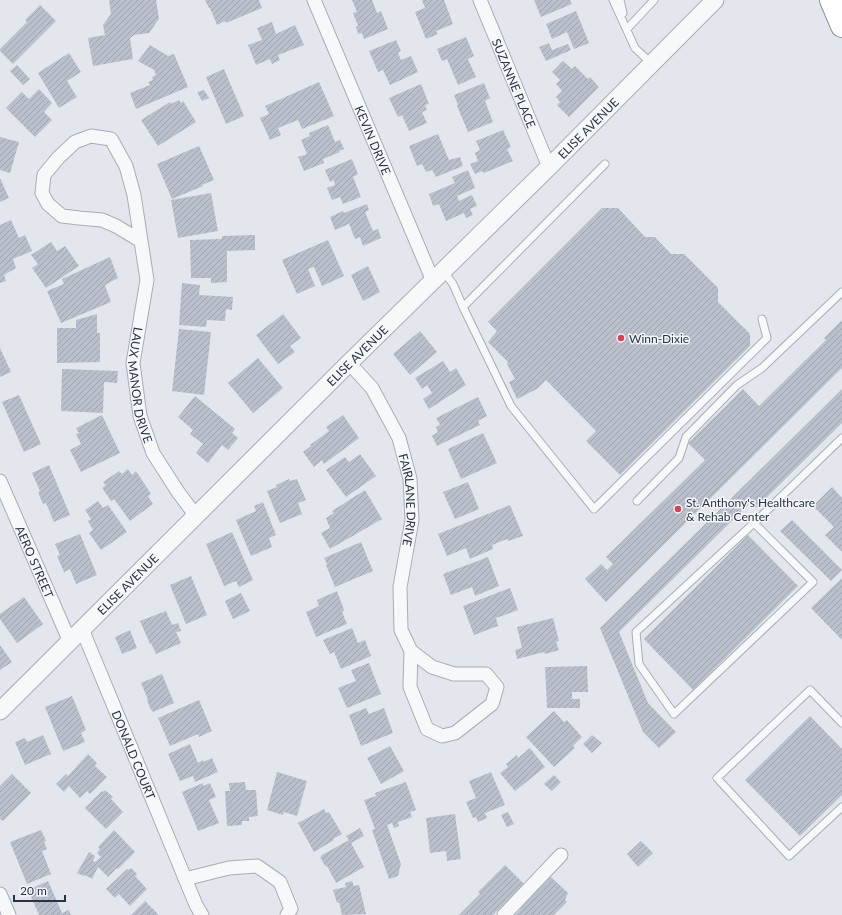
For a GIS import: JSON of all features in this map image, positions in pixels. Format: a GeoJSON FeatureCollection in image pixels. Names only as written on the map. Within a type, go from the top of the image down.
{"type":"FeatureCollection","features":[{"type":"Feature","properties":{"kind":"highway"},"geometry":{"type":"LineString","coordinates":[[831,0],[842,26]]}},
{"type":"Feature","properties":{"kind":"street","name":"KEVIN DRIVE"},"geometry":{"type":"LineString","coordinates":[[314,0],[438,276]]}},
{"type":"Feature","properties":{"kind":"street","name":"SUZANNE PLACE"},"geometry":{"type":"LineString","coordinates":[[480,0],[549,167]]}},
{"type":"Feature","properties":{"kind":"street","name":"ELISE AVENUE"},"geometry":{"type":"LineString","coordinates":[[0,711],[349,363],[549,167],[715,0]]}},
{"type":"Feature","properties":{"kind":"street","name":"LAUX MANOR DRIVE"},"geometry":{"type":"LineString","coordinates":[[141,241],[116,226],[102,220],[62,216],[48,204],[42,193],[44,175],[58,158],[75,142],[91,136],[111,139],[126,166],[134,195],[147,280],[133,363],[140,416],[153,453],[178,492],[196,516]]}},
{"type":"Feature","properties":{"kind":"street","name":"FAIRLANE DRIVE"},"geometry":{"type":"LineString","coordinates":[[349,363],[372,388],[399,438],[410,479],[412,520],[400,587],[401,630],[411,651],[410,687],[427,729],[442,736],[455,733],[492,704],[497,687],[486,674],[454,674],[432,667],[411,651]]}},
{"type":"Feature","properties":{"kind":"street","name":"AERO STREET"},"geometry":{"type":"LineString","coordinates":[[0,480],[70,642]]}},
{"type":"Feature","properties":{"kind":"street","name":"DONALD COURT"},"geometry":{"type":"LineString","coordinates":[[82,629],[185,879],[202,915]]}},
{"type":"Feature","properties":{"kind":"street"},"geometry":{"type":"LineString","coordinates":[[504,915],[561,855]]}},
{"type":"Feature","properties":{"kind":"street"},"geometry":{"type":"LineString","coordinates":[[185,879],[229,868],[257,866],[280,882],[290,909],[287,915]]}},
{"type":"Feature","properties":{"kind":"street"},"geometry":{"type":"LineString","coordinates":[[0,894],[9,915]]}},
{"type":"Feature","properties":{"kind":"lane"},"geometry":{"type":"LineString","coordinates":[[613,0],[635,48],[652,64]]}},
{"type":"Feature","properties":{"kind":"lane"},"geometry":{"type":"LineString","coordinates":[[620,0],[627,29]]}},
{"type":"Feature","properties":{"kind":"lane"},"geometry":{"type":"LineString","coordinates":[[627,29],[654,0]]}},
{"type":"Feature","properties":{"kind":"lane"},"geometry":{"type":"LineString","coordinates":[[463,307],[605,164]]}},
{"type":"Feature","properties":{"kind":"lane"},"geometry":{"type":"LineString","coordinates":[[438,276],[453,284],[512,406],[594,509],[767,338],[762,319]]}},
{"type":"Feature","properties":{"kind":"lane"},"geometry":{"type":"LineString","coordinates":[[637,501],[680,458],[686,437],[737,385],[762,368],[842,292]]}},
{"type":"Feature","properties":{"kind":"lane"},"geometry":{"type":"LineString","coordinates":[[754,523],[813,582],[674,714],[640,664],[636,632],[754,523],[842,438]]}},
{"type":"Feature","properties":{"kind":"lane"},"geometry":{"type":"LineString","coordinates":[[842,724],[810,690],[717,778],[789,856],[842,807]]}},
{"type":"Feature","properties":{"kind":"building"},"geometry":{"type":"Polygon","coordinates":[[[109,0],[156,0],[159,19],[149,33],[134,35],[130,38],[133,59],[93,66],[88,38],[105,35],[103,25],[111,14],[109,0]]]}},
{"type":"Feature","properties":{"kind":"building"},"geometry":{"type":"Polygon","coordinates":[[[205,0],[259,0],[262,8],[226,23],[225,21],[217,25],[205,0]]]}},
{"type":"Feature","properties":{"kind":"building"},"geometry":{"type":"Polygon","coordinates":[[[352,0],[372,0],[377,13],[381,11],[388,29],[364,39],[362,33],[358,34],[356,27],[358,26],[353,13],[357,12],[352,0]]]}},
{"type":"Feature","properties":{"kind":"building"},"geometry":{"type":"Polygon","coordinates":[[[422,0],[444,0],[453,24],[436,31],[438,34],[426,39],[415,12],[425,8],[422,0]]]}},
{"type":"Feature","properties":{"kind":"building"},"geometry":{"type":"Polygon","coordinates":[[[534,0],[570,0],[572,4],[541,17],[534,0]]]}},
{"type":"Feature","properties":{"kind":"building"},"geometry":{"type":"Polygon","coordinates":[[[40,5],[56,21],[13,64],[0,51],[0,49],[27,22],[25,20],[40,5]]]}},
{"type":"Feature","properties":{"kind":"building"},"geometry":{"type":"Polygon","coordinates":[[[576,11],[589,43],[574,49],[567,32],[552,39],[546,24],[576,11]]]}},
{"type":"Feature","properties":{"kind":"building"},"geometry":{"type":"Polygon","coordinates":[[[272,22],[276,34],[295,25],[304,45],[278,55],[280,60],[272,64],[270,59],[256,65],[248,45],[262,40],[257,28],[272,22]]]}},
{"type":"Feature","properties":{"kind":"building"},"geometry":{"type":"Polygon","coordinates":[[[466,37],[474,56],[468,59],[476,77],[458,85],[447,59],[442,61],[437,49],[466,37]]]}},
{"type":"Feature","properties":{"kind":"building"},"geometry":{"type":"Polygon","coordinates":[[[396,40],[401,51],[398,53],[401,60],[411,56],[418,72],[390,85],[383,70],[378,72],[369,51],[396,40]]]}},
{"type":"Feature","properties":{"kind":"building"},"geometry":{"type":"Polygon","coordinates":[[[549,43],[552,50],[568,44],[571,50],[546,61],[539,47],[549,43]]]}},
{"type":"Feature","properties":{"kind":"building"},"geometry":{"type":"Polygon","coordinates":[[[150,45],[168,56],[174,54],[188,87],[136,109],[130,93],[150,85],[148,82],[153,80],[152,77],[156,75],[154,70],[138,61],[150,45]]]}},
{"type":"Feature","properties":{"kind":"building"},"geometry":{"type":"Polygon","coordinates":[[[69,53],[81,72],[67,81],[77,97],[59,108],[38,73],[69,53]]]}},
{"type":"Feature","properties":{"kind":"building"},"geometry":{"type":"Polygon","coordinates":[[[563,61],[572,69],[575,66],[588,79],[590,77],[599,87],[569,117],[557,105],[560,102],[556,97],[562,91],[556,84],[560,80],[552,72],[563,61]]]}},
{"type":"Feature","properties":{"kind":"building"},"geometry":{"type":"Polygon","coordinates":[[[17,65],[30,79],[23,85],[10,71],[17,65]]]}},
{"type":"Feature","properties":{"kind":"building"},"geometry":{"type":"Polygon","coordinates":[[[224,69],[244,116],[226,124],[206,77],[224,69]]]}},
{"type":"Feature","properties":{"kind":"building"},"geometry":{"type":"Polygon","coordinates":[[[319,82],[334,116],[302,129],[298,120],[278,128],[281,135],[270,140],[260,118],[269,114],[265,106],[319,82]]]}},
{"type":"Feature","properties":{"kind":"building"},"geometry":{"type":"Polygon","coordinates":[[[484,83],[490,98],[485,101],[493,122],[468,132],[454,95],[484,83]]]}},
{"type":"Feature","properties":{"kind":"building"},"geometry":{"type":"Polygon","coordinates":[[[421,84],[429,104],[425,105],[427,110],[422,112],[427,123],[409,131],[402,115],[398,117],[389,98],[421,84]]]}},
{"type":"Feature","properties":{"kind":"building"},"geometry":{"type":"Polygon","coordinates":[[[39,89],[52,103],[44,112],[52,120],[35,137],[6,108],[22,92],[29,99],[39,89]]]}},
{"type":"Feature","properties":{"kind":"building"},"geometry":{"type":"Polygon","coordinates":[[[204,90],[209,98],[202,101],[197,92],[204,90]]]}},
{"type":"Feature","properties":{"kind":"building"},"geometry":{"type":"Polygon","coordinates":[[[179,100],[181,103],[183,101],[196,122],[158,146],[141,120],[170,102],[171,104],[179,100]]]}},
{"type":"Feature","properties":{"kind":"building"},"geometry":{"type":"Polygon","coordinates":[[[328,125],[335,142],[340,140],[344,149],[323,159],[324,163],[304,171],[298,157],[307,154],[301,140],[310,136],[309,133],[328,125]]]}},
{"type":"Feature","properties":{"kind":"building"},"geometry":{"type":"Polygon","coordinates":[[[503,130],[511,147],[507,149],[513,161],[484,173],[482,171],[475,174],[470,164],[478,161],[475,153],[480,150],[476,141],[503,130]]]}},
{"type":"Feature","properties":{"kind":"building"},"geometry":{"type":"Polygon","coordinates":[[[438,134],[449,160],[460,157],[463,166],[436,177],[432,170],[426,172],[422,164],[417,166],[409,146],[438,134]]]}},
{"type":"Feature","properties":{"kind":"building"},"geometry":{"type":"Polygon","coordinates":[[[0,137],[19,142],[10,173],[0,170],[0,137]]]}},
{"type":"Feature","properties":{"kind":"building"},"geometry":{"type":"Polygon","coordinates":[[[199,146],[214,180],[172,199],[157,164],[199,146]]]}},
{"type":"Feature","properties":{"kind":"building"},"geometry":{"type":"Polygon","coordinates":[[[352,159],[358,174],[353,177],[361,197],[343,204],[340,197],[332,200],[327,188],[335,185],[334,180],[330,182],[325,170],[352,159]]]}},
{"type":"Feature","properties":{"kind":"building"},"geometry":{"type":"Polygon","coordinates":[[[468,170],[475,188],[457,196],[459,201],[472,195],[477,206],[470,209],[473,215],[466,218],[464,213],[446,221],[439,204],[433,206],[429,194],[455,183],[452,177],[468,170]]]}},
{"type":"Feature","properties":{"kind":"building"},"geometry":{"type":"Polygon","coordinates":[[[0,178],[9,198],[0,202],[0,178]]]}},
{"type":"Feature","properties":{"kind":"building"},"geometry":{"type":"Polygon","coordinates":[[[211,193],[218,231],[178,238],[171,200],[211,193]]]}},
{"type":"Feature","properties":{"kind":"building"},"geometry":{"type":"Polygon","coordinates":[[[367,204],[369,210],[365,212],[373,231],[378,229],[381,238],[363,246],[360,237],[355,239],[349,224],[335,230],[330,217],[343,211],[344,213],[367,204]]]}},
{"type":"Feature","properties":{"kind":"building","name":"Winn-Dixie"},"geometry":{"type":"Polygon","coordinates":[[[602,208],[618,208],[645,237],[655,237],[671,254],[684,254],[718,288],[718,302],[750,334],[750,346],[620,475],[586,441],[596,431],[546,380],[537,389],[517,399],[509,382],[515,379],[507,364],[508,362],[488,342],[497,331],[488,322],[602,208]]]}},
{"type":"Feature","properties":{"kind":"building"},"geometry":{"type":"Polygon","coordinates":[[[11,220],[19,238],[25,235],[32,251],[13,259],[16,268],[4,275],[6,281],[0,283],[0,225],[11,220]]]}},
{"type":"Feature","properties":{"kind":"building"},"geometry":{"type":"Polygon","coordinates":[[[255,235],[255,250],[227,251],[227,282],[211,283],[211,278],[191,278],[190,240],[222,239],[222,236],[255,235]]]}},
{"type":"Feature","properties":{"kind":"building"},"geometry":{"type":"Polygon","coordinates":[[[328,240],[344,276],[322,286],[314,267],[308,269],[315,286],[297,294],[282,260],[328,240]]]}},
{"type":"Feature","properties":{"kind":"building"},"geometry":{"type":"Polygon","coordinates":[[[51,242],[57,251],[65,246],[79,266],[46,288],[32,268],[38,264],[31,255],[51,242]]]}},
{"type":"Feature","properties":{"kind":"building"},"geometry":{"type":"Polygon","coordinates":[[[110,257],[118,278],[105,285],[111,302],[61,323],[47,291],[64,284],[62,279],[110,257]]]}},
{"type":"Feature","properties":{"kind":"building"},"geometry":{"type":"Polygon","coordinates":[[[368,266],[380,292],[363,301],[351,275],[368,266]]]}},
{"type":"Feature","properties":{"kind":"building"},"geometry":{"type":"Polygon","coordinates":[[[182,283],[200,285],[199,295],[233,297],[232,310],[226,309],[225,321],[207,320],[206,327],[179,325],[182,283]]]}},
{"type":"Feature","properties":{"kind":"building"},"geometry":{"type":"Polygon","coordinates":[[[97,314],[97,333],[100,333],[100,362],[57,363],[57,328],[76,328],[76,320],[97,314]]]}},
{"type":"Feature","properties":{"kind":"building"},"geometry":{"type":"Polygon","coordinates":[[[283,314],[301,338],[290,346],[295,352],[278,364],[256,335],[283,314]]]}},
{"type":"Feature","properties":{"kind":"building","name":"St. Anthony's Healthcare & Rehab Center"},"geometry":{"type":"Polygon","coordinates":[[[842,320],[842,368],[606,602],[585,579],[601,564],[607,570],[613,564],[606,557],[705,460],[688,443],[743,389],[759,406],[826,340],[824,338],[842,320]]]}},
{"type":"Feature","properties":{"kind":"building"},"geometry":{"type":"Polygon","coordinates":[[[179,329],[211,332],[204,395],[172,391],[179,329]]]}},
{"type":"Feature","properties":{"kind":"building"},"geometry":{"type":"Polygon","coordinates":[[[420,331],[437,352],[410,375],[393,354],[420,331]]]}},
{"type":"Feature","properties":{"kind":"building"},"geometry":{"type":"Polygon","coordinates":[[[0,348],[11,372],[0,377],[0,348]]]}},
{"type":"Feature","properties":{"kind":"building"},"geometry":{"type":"Polygon","coordinates":[[[258,358],[283,388],[253,413],[228,383],[258,358]]]}},
{"type":"Feature","properties":{"kind":"building"},"geometry":{"type":"Polygon","coordinates":[[[443,361],[450,372],[456,368],[466,385],[429,409],[423,399],[432,393],[427,385],[422,389],[415,378],[443,361]]]}},
{"type":"Feature","properties":{"kind":"building"},"geometry":{"type":"Polygon","coordinates":[[[62,369],[118,371],[117,383],[104,382],[103,413],[61,411],[62,369]]]}},
{"type":"Feature","properties":{"kind":"building"},"geometry":{"type":"Polygon","coordinates":[[[842,389],[842,423],[756,508],[750,503],[619,632],[648,703],[676,732],[659,748],[643,732],[600,628],[842,389]]]}},
{"type":"Feature","properties":{"kind":"building"},"geometry":{"type":"Polygon","coordinates":[[[19,395],[41,444],[24,452],[2,402],[19,395]]]}},
{"type":"Feature","properties":{"kind":"building"},"geometry":{"type":"Polygon","coordinates":[[[195,396],[235,429],[232,433],[238,438],[228,450],[222,445],[208,463],[196,453],[203,444],[190,434],[193,430],[178,417],[195,396]]]}},
{"type":"Feature","properties":{"kind":"building"},"geometry":{"type":"Polygon","coordinates":[[[478,397],[487,416],[478,421],[480,425],[437,446],[432,436],[438,432],[436,427],[440,425],[436,418],[478,397]]]}},
{"type":"Feature","properties":{"kind":"building"},"geometry":{"type":"Polygon","coordinates":[[[102,415],[120,453],[81,472],[70,450],[81,444],[76,434],[79,433],[76,428],[102,415]]]}},
{"type":"Feature","properties":{"kind":"building"},"geometry":{"type":"Polygon","coordinates":[[[343,415],[359,438],[324,464],[322,460],[314,467],[303,452],[329,431],[326,427],[343,415]]]}},
{"type":"Feature","properties":{"kind":"building"},"geometry":{"type":"Polygon","coordinates":[[[483,433],[497,463],[461,479],[448,449],[483,433]]]}},
{"type":"Feature","properties":{"kind":"building"},"geometry":{"type":"Polygon","coordinates":[[[360,454],[376,476],[346,497],[326,470],[345,457],[349,462],[360,454]]]}},
{"type":"Feature","properties":{"kind":"building"},"geometry":{"type":"Polygon","coordinates":[[[49,465],[70,515],[54,522],[46,503],[43,504],[38,492],[40,491],[32,473],[49,465]]]}},
{"type":"Feature","properties":{"kind":"building"},"geometry":{"type":"Polygon","coordinates":[[[128,469],[132,475],[136,471],[151,494],[148,496],[153,504],[130,521],[114,499],[111,501],[102,488],[106,485],[103,482],[119,471],[122,474],[128,469]]]}},
{"type":"Feature","properties":{"kind":"building"},"geometry":{"type":"Polygon","coordinates":[[[289,479],[290,481],[297,479],[306,500],[298,503],[302,514],[280,523],[267,491],[277,487],[276,485],[289,479]]]}},
{"type":"Feature","properties":{"kind":"building"},"geometry":{"type":"Polygon","coordinates":[[[468,482],[479,509],[455,519],[443,492],[468,482]]]}},
{"type":"Feature","properties":{"kind":"building"},"geometry":{"type":"Polygon","coordinates":[[[832,487],[842,498],[842,552],[825,535],[834,527],[813,506],[832,487]]]}},
{"type":"Feature","properties":{"kind":"building"},"geometry":{"type":"Polygon","coordinates":[[[365,490],[382,519],[330,549],[321,533],[330,528],[326,518],[334,513],[332,511],[365,490]]]}},
{"type":"Feature","properties":{"kind":"building"},"geometry":{"type":"Polygon","coordinates":[[[98,501],[103,508],[108,505],[127,532],[101,550],[89,533],[93,530],[88,521],[91,519],[85,510],[98,501]]]}},
{"type":"Feature","properties":{"kind":"building"},"geometry":{"type":"Polygon","coordinates":[[[263,502],[276,535],[269,538],[272,547],[251,556],[236,520],[256,511],[254,506],[263,502]]]}},
{"type":"Feature","properties":{"kind":"building"},"geometry":{"type":"Polygon","coordinates":[[[510,505],[523,536],[508,541],[507,539],[492,545],[493,549],[470,559],[466,548],[447,556],[438,534],[510,505]]]}},
{"type":"Feature","properties":{"kind":"building"},"geometry":{"type":"Polygon","coordinates":[[[792,520],[842,570],[831,581],[780,531],[792,520]]]}},
{"type":"Feature","properties":{"kind":"building"},"geometry":{"type":"Polygon","coordinates":[[[232,532],[253,580],[239,587],[236,581],[224,586],[206,544],[232,532]]]}},
{"type":"Feature","properties":{"kind":"building"},"geometry":{"type":"Polygon","coordinates":[[[80,534],[97,575],[76,584],[70,569],[64,572],[57,556],[60,555],[55,544],[80,534]]]}},
{"type":"Feature","properties":{"kind":"building"},"geometry":{"type":"Polygon","coordinates":[[[748,535],[798,586],[693,690],[644,639],[748,535]]]}},
{"type":"Feature","properties":{"kind":"building"},"geometry":{"type":"Polygon","coordinates":[[[361,542],[373,571],[335,587],[324,558],[361,542]]]}},
{"type":"Feature","properties":{"kind":"building"},"geometry":{"type":"Polygon","coordinates":[[[488,557],[499,586],[475,596],[472,587],[451,595],[443,574],[488,557]]]}},
{"type":"Feature","properties":{"kind":"building"},"geometry":{"type":"Polygon","coordinates":[[[191,576],[207,615],[186,624],[170,585],[191,576]]]}},
{"type":"Feature","properties":{"kind":"building"},"geometry":{"type":"Polygon","coordinates":[[[842,578],[842,640],[811,608],[842,578]]]}},
{"type":"Feature","properties":{"kind":"building"},"geometry":{"type":"Polygon","coordinates":[[[510,588],[518,610],[496,618],[498,626],[474,635],[463,606],[510,588]]]}},
{"type":"Feature","properties":{"kind":"building"},"geometry":{"type":"Polygon","coordinates":[[[337,591],[344,610],[342,612],[347,624],[316,637],[306,612],[319,606],[317,600],[337,591]]]}},
{"type":"Feature","properties":{"kind":"building"},"geometry":{"type":"Polygon","coordinates":[[[241,593],[250,611],[233,619],[225,601],[241,593]]]}},
{"type":"Feature","properties":{"kind":"building"},"geometry":{"type":"Polygon","coordinates":[[[24,597],[43,624],[17,643],[0,619],[0,614],[24,597]]]}},
{"type":"Feature","properties":{"kind":"building"},"geometry":{"type":"Polygon","coordinates":[[[166,611],[172,625],[178,623],[181,631],[176,632],[181,643],[156,654],[140,621],[166,611]]]}},
{"type":"Feature","properties":{"kind":"building"},"geometry":{"type":"Polygon","coordinates":[[[553,618],[559,641],[556,642],[559,650],[517,659],[515,650],[522,648],[517,627],[553,618]]]}},
{"type":"Feature","properties":{"kind":"building"},"geometry":{"type":"Polygon","coordinates":[[[352,628],[358,643],[365,640],[371,656],[341,669],[334,652],[330,654],[323,640],[352,628]]]}},
{"type":"Feature","properties":{"kind":"building"},"geometry":{"type":"Polygon","coordinates":[[[130,630],[137,648],[122,654],[115,637],[130,630]]]}},
{"type":"Feature","properties":{"kind":"building"},"geometry":{"type":"Polygon","coordinates":[[[0,645],[12,662],[0,670],[0,645]]]}},
{"type":"Feature","properties":{"kind":"building"},"geometry":{"type":"Polygon","coordinates":[[[369,663],[381,694],[347,708],[338,688],[356,681],[351,670],[369,663]]]}},
{"type":"Feature","properties":{"kind":"building"},"geometry":{"type":"Polygon","coordinates":[[[587,666],[588,692],[572,692],[572,699],[580,699],[580,708],[547,708],[545,667],[587,666]]]}},
{"type":"Feature","properties":{"kind":"building"},"geometry":{"type":"Polygon","coordinates":[[[162,674],[174,703],[153,712],[141,683],[162,674]]]}},
{"type":"Feature","properties":{"kind":"building"},"geometry":{"type":"Polygon","coordinates":[[[72,696],[86,730],[81,733],[85,742],[63,751],[45,707],[72,696]]]}},
{"type":"Feature","properties":{"kind":"building"},"geometry":{"type":"Polygon","coordinates":[[[199,700],[212,731],[199,737],[198,734],[170,746],[158,718],[199,700]]]}},
{"type":"Feature","properties":{"kind":"building"},"geometry":{"type":"Polygon","coordinates":[[[366,708],[369,714],[384,708],[393,733],[361,746],[349,715],[366,708]]]}},
{"type":"Feature","properties":{"kind":"building"},"geometry":{"type":"Polygon","coordinates":[[[554,711],[564,722],[567,720],[582,737],[573,746],[575,748],[554,767],[526,737],[554,711]]]}},
{"type":"Feature","properties":{"kind":"building"},"geometry":{"type":"Polygon","coordinates":[[[810,716],[842,749],[842,795],[800,836],[745,780],[810,716]]]}},
{"type":"Feature","properties":{"kind":"building"},"geometry":{"type":"Polygon","coordinates":[[[43,735],[51,754],[25,765],[15,742],[25,738],[27,742],[43,735]]]}},
{"type":"Feature","properties":{"kind":"building"},"geometry":{"type":"Polygon","coordinates":[[[592,735],[602,743],[592,753],[583,744],[592,735]]]}},
{"type":"Feature","properties":{"kind":"building"},"geometry":{"type":"Polygon","coordinates":[[[190,744],[198,763],[212,758],[218,772],[195,782],[193,776],[180,781],[168,754],[190,744]]]}},
{"type":"Feature","properties":{"kind":"building"},"geometry":{"type":"Polygon","coordinates":[[[390,746],[404,771],[381,784],[367,758],[390,746]]]}},
{"type":"Feature","properties":{"kind":"building"},"geometry":{"type":"Polygon","coordinates":[[[530,748],[545,767],[515,791],[500,773],[508,767],[506,764],[517,755],[518,758],[530,748]]]}},
{"type":"Feature","properties":{"kind":"building"},"geometry":{"type":"Polygon","coordinates":[[[88,754],[97,763],[95,766],[107,777],[90,794],[87,791],[80,798],[69,786],[64,792],[56,784],[66,774],[68,776],[88,754]]]}},
{"type":"Feature","properties":{"kind":"building"},"geometry":{"type":"Polygon","coordinates":[[[277,772],[307,781],[297,816],[284,812],[283,815],[267,810],[277,772]]]}},
{"type":"Feature","properties":{"kind":"building"},"geometry":{"type":"Polygon","coordinates":[[[491,772],[505,805],[485,813],[487,818],[478,822],[476,817],[473,818],[466,802],[476,798],[469,781],[491,772]]]}},
{"type":"Feature","properties":{"kind":"building"},"geometry":{"type":"Polygon","coordinates":[[[12,774],[31,793],[3,821],[0,819],[0,786],[12,774]]]}},
{"type":"Feature","properties":{"kind":"building"},"geometry":{"type":"Polygon","coordinates":[[[554,775],[561,782],[552,791],[544,784],[554,775]]]}},
{"type":"Feature","properties":{"kind":"building"},"geometry":{"type":"Polygon","coordinates":[[[245,782],[246,790],[256,790],[258,816],[249,817],[249,821],[242,821],[242,825],[227,826],[225,791],[230,791],[229,783],[245,782]]]}},
{"type":"Feature","properties":{"kind":"building"},"geometry":{"type":"Polygon","coordinates":[[[406,782],[416,810],[410,812],[412,817],[398,822],[399,826],[394,828],[392,823],[387,825],[401,864],[398,876],[389,879],[372,830],[375,829],[364,800],[376,796],[375,793],[406,782]]]}},
{"type":"Feature","properties":{"kind":"building"},"geometry":{"type":"Polygon","coordinates":[[[203,783],[203,786],[210,783],[216,797],[209,800],[219,823],[198,831],[182,792],[203,783]]]}},
{"type":"Feature","properties":{"kind":"building"},"geometry":{"type":"Polygon","coordinates":[[[105,790],[113,797],[111,799],[123,812],[106,829],[85,808],[102,791],[103,792],[105,790]]]}},
{"type":"Feature","properties":{"kind":"building"},"geometry":{"type":"Polygon","coordinates":[[[324,809],[326,813],[329,812],[342,834],[314,852],[298,823],[324,809]]]}},
{"type":"Feature","properties":{"kind":"building"},"geometry":{"type":"Polygon","coordinates":[[[508,812],[514,824],[507,827],[501,815],[508,812]]]}},
{"type":"Feature","properties":{"kind":"building"},"geometry":{"type":"Polygon","coordinates":[[[455,814],[461,859],[447,861],[446,851],[430,853],[426,818],[455,814]]]}},
{"type":"Feature","properties":{"kind":"building"},"geometry":{"type":"Polygon","coordinates":[[[360,828],[364,836],[351,843],[364,867],[336,883],[327,866],[325,866],[320,857],[349,840],[346,836],[360,828]]]}},
{"type":"Feature","properties":{"kind":"building"},"geometry":{"type":"Polygon","coordinates":[[[41,830],[46,841],[44,842],[47,849],[42,851],[51,874],[27,884],[10,842],[41,830]]]}},
{"type":"Feature","properties":{"kind":"building"},"geometry":{"type":"Polygon","coordinates":[[[114,830],[135,852],[108,877],[98,867],[92,879],[77,873],[89,852],[95,856],[93,861],[95,862],[101,857],[97,853],[100,849],[98,847],[114,830]]]}},
{"type":"Feature","properties":{"kind":"building"},"geometry":{"type":"Polygon","coordinates":[[[641,841],[653,853],[638,867],[627,854],[641,841]]]}},
{"type":"Feature","properties":{"kind":"building"},"geometry":{"type":"Polygon","coordinates":[[[505,865],[524,884],[493,915],[459,915],[480,894],[478,892],[505,865]]]}},
{"type":"Feature","properties":{"kind":"building"},"geometry":{"type":"Polygon","coordinates":[[[131,868],[137,874],[135,876],[147,889],[130,906],[119,894],[115,898],[106,889],[127,869],[128,870],[131,868]]]}},
{"type":"Feature","properties":{"kind":"building"},"geometry":{"type":"Polygon","coordinates":[[[551,877],[568,893],[565,900],[567,902],[554,915],[515,915],[521,909],[520,908],[551,877]]]}},
{"type":"Feature","properties":{"kind":"building"},"geometry":{"type":"Polygon","coordinates":[[[48,881],[62,913],[69,910],[71,915],[39,915],[28,890],[48,881]]]}},
{"type":"Feature","properties":{"kind":"building"},"geometry":{"type":"Polygon","coordinates":[[[352,881],[354,886],[359,885],[366,914],[342,915],[339,902],[337,903],[333,890],[346,887],[345,883],[352,881]]]}},
{"type":"Feature","properties":{"kind":"building"},"geometry":{"type":"Polygon","coordinates":[[[145,901],[159,915],[131,915],[145,901]]]}},
{"type":"Feature","properties":{"kind":"place","name":"Winn-Dixie"},"geometry":{"type":"Point","coordinates":[621,338]}},
{"type":"Feature","properties":{"kind":"place","name":"St. Anthony's Healthcare & Rehab Center"},"geometry":{"type":"Point","coordinates":[678,509]}}]}
